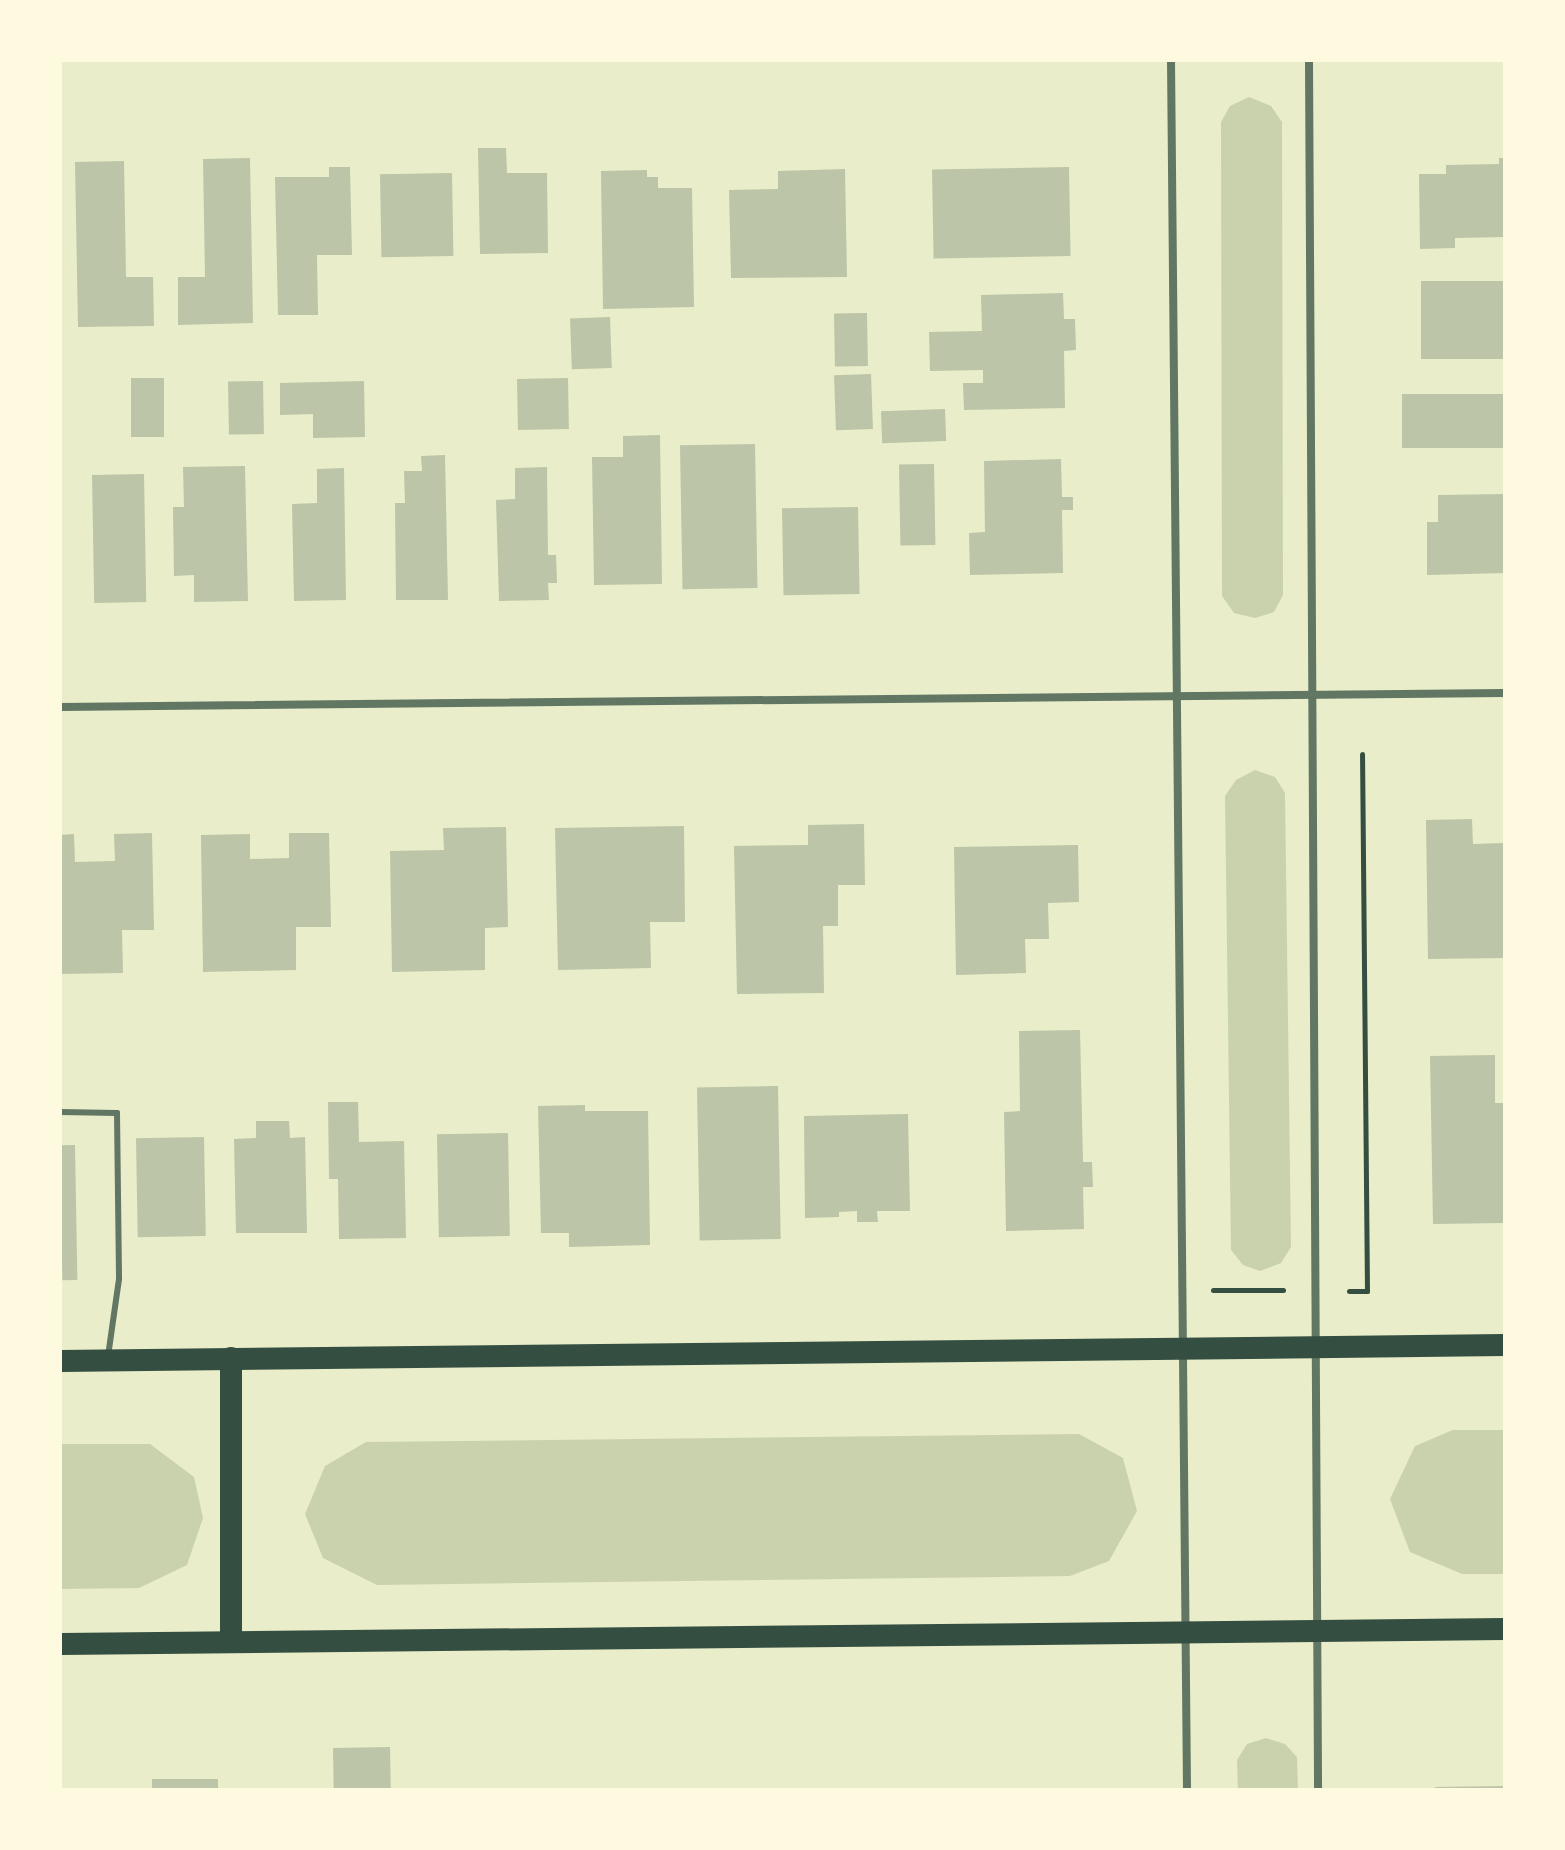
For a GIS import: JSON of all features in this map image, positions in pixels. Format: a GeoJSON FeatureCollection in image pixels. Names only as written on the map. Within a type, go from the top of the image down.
{"type":"FeatureCollection","features":[{"type":"Feature","properties":{"kind":"highway"},"geometry":{"type":"LineString","coordinates":[[60,1361],[1505,1345]]}},
{"type":"Feature","properties":{"kind":"highway"},"geometry":{"type":"LineString","coordinates":[[231,1358],[231,1642]]}},
{"type":"Feature","properties":{"kind":"highway"},"geometry":{"type":"LineString","coordinates":[[60,1644],[1505,1629]]}},
{"type":"Feature","properties":{"kind":"street"},"geometry":{"type":"LineString","coordinates":[[1171,60],[1187,1790]]}},
{"type":"Feature","properties":{"kind":"street"},"geometry":{"type":"LineString","coordinates":[[1309,60],[1318,1790]]}},
{"type":"Feature","properties":{"kind":"street"},"geometry":{"type":"LineString","coordinates":[[60,707],[1505,693]]}},
{"type":"Feature","properties":{"kind":"lane"},"geometry":{"type":"LineString","coordinates":[[60,1112],[117,1113],[119,1279],[108,1360]]}},
{"type":"Feature","properties":{"kind":"path"},"geometry":{"type":"LineString","coordinates":[[1182,1290],[1367,1291],[1362,754]]}},
{"type":"Feature","properties":{"kind":"green space"},"geometry":{"type":"Polygon","coordinates":[[[1249,97],[1271,106],[1282,122],[1283,595],[1274,612],[1255,618],[1234,613],[1222,596],[1221,122],[1230,106],[1249,97]]]}},
{"type":"Feature","properties":{"kind":"green space"},"geometry":{"type":"Polygon","coordinates":[[[1255,770],[1275,777],[1285,793],[1291,1247],[1281,1263],[1260,1271],[1243,1265],[1231,1250],[1225,796],[1236,780],[1255,770]]]}},
{"type":"Feature","properties":{"kind":"green space"},"geometry":{"type":"Polygon","coordinates":[[[1453,1430],[1505,1430],[1505,1574],[1462,1574],[1410,1552],[1390,1499],[1415,1446],[1453,1430]]]}},
{"type":"Feature","properties":{"kind":"green space"},"geometry":{"type":"Polygon","coordinates":[[[1079,1434],[1123,1458],[1137,1511],[1109,1561],[1070,1576],[377,1585],[323,1558],[305,1514],[325,1466],[366,1442],[1079,1434]]]}},
{"type":"Feature","properties":{"kind":"green space"},"geometry":{"type":"Polygon","coordinates":[[[60,1444],[150,1444],[194,1477],[203,1518],[187,1565],[139,1588],[60,1589],[60,1444]]]}},
{"type":"Feature","properties":{"kind":"green space"},"geometry":{"type":"Polygon","coordinates":[[[1266,1738],[1285,1744],[1297,1757],[1298,1790],[1238,1790],[1237,1760],[1247,1744],[1266,1738]]]}},
{"type":"Feature","properties":{"kind":"building"},"geometry":{"type":"Polygon","coordinates":[[[478,148],[506,148],[507,173],[547,173],[548,253],[480,254],[478,148]]]}},
{"type":"Feature","properties":{"kind":"building"},"geometry":{"type":"Polygon","coordinates":[[[250,158],[253,323],[178,325],[178,277],[205,277],[203,159],[250,158]]]}},
{"type":"Feature","properties":{"kind":"building"},"geometry":{"type":"Polygon","coordinates":[[[1499,158],[1505,158],[1505,237],[1455,238],[1455,248],[1420,249],[1419,174],[1446,174],[1446,165],[1499,164],[1499,158]]]}},
{"type":"Feature","properties":{"kind":"building"},"geometry":{"type":"Polygon","coordinates":[[[124,161],[126,277],[153,277],[154,326],[78,327],[75,162],[124,161]]]}},
{"type":"Feature","properties":{"kind":"building"},"geometry":{"type":"Polygon","coordinates":[[[329,167],[350,167],[352,255],[317,255],[318,315],[278,315],[275,177],[329,177],[329,167]]]}},
{"type":"Feature","properties":{"kind":"building"},"geometry":{"type":"Polygon","coordinates":[[[1069,167],[1071,256],[934,258],[932,169],[1069,167]]]}},
{"type":"Feature","properties":{"kind":"building"},"geometry":{"type":"Polygon","coordinates":[[[845,169],[847,277],[731,278],[729,190],[778,189],[778,171],[845,169]]]}},
{"type":"Feature","properties":{"kind":"building"},"geometry":{"type":"Polygon","coordinates":[[[647,170],[647,177],[658,177],[658,188],[692,188],[694,307],[603,309],[601,171],[647,170]]]}},
{"type":"Feature","properties":{"kind":"building"},"geometry":{"type":"Polygon","coordinates":[[[452,173],[453,256],[381,257],[380,174],[452,173]]]}},
{"type":"Feature","properties":{"kind":"building"},"geometry":{"type":"Polygon","coordinates":[[[1421,281],[1505,281],[1505,359],[1421,359],[1421,281]]]}},
{"type":"Feature","properties":{"kind":"building"},"geometry":{"type":"Polygon","coordinates":[[[1063,293],[1064,319],[1075,319],[1076,350],[1064,351],[1065,408],[964,410],[963,383],[983,383],[983,370],[930,371],[929,332],[982,331],[981,295],[1063,293]]]}},
{"type":"Feature","properties":{"kind":"building"},"geometry":{"type":"Polygon","coordinates":[[[867,313],[868,366],[835,367],[834,314],[867,313]]]}},
{"type":"Feature","properties":{"kind":"building"},"geometry":{"type":"Polygon","coordinates":[[[610,317],[612,368],[572,369],[570,318],[610,317]]]}},
{"type":"Feature","properties":{"kind":"building"},"geometry":{"type":"Polygon","coordinates":[[[871,374],[873,429],[836,430],[834,375],[871,374]]]}},
{"type":"Feature","properties":{"kind":"building"},"geometry":{"type":"Polygon","coordinates":[[[131,378],[164,378],[164,437],[131,437],[131,378]]]}},
{"type":"Feature","properties":{"kind":"building"},"geometry":{"type":"Polygon","coordinates":[[[568,378],[569,429],[518,430],[517,379],[568,378]]]}},
{"type":"Feature","properties":{"kind":"building"},"geometry":{"type":"Polygon","coordinates":[[[263,381],[264,434],[229,435],[228,382],[263,381]]]}},
{"type":"Feature","properties":{"kind":"building"},"geometry":{"type":"Polygon","coordinates":[[[364,381],[365,437],[313,438],[313,414],[280,415],[280,383],[364,381]]]}},
{"type":"Feature","properties":{"kind":"building"},"geometry":{"type":"Polygon","coordinates":[[[1402,394],[1505,394],[1505,448],[1402,448],[1402,394]]]}},
{"type":"Feature","properties":{"kind":"building"},"geometry":{"type":"Polygon","coordinates":[[[945,409],[946,441],[882,443],[881,411],[945,409]]]}},
{"type":"Feature","properties":{"kind":"building"},"geometry":{"type":"Polygon","coordinates":[[[660,435],[662,584],[594,585],[592,457],[623,457],[623,436],[660,435]]]}},
{"type":"Feature","properties":{"kind":"building"},"geometry":{"type":"Polygon","coordinates":[[[755,444],[758,588],[683,589],[680,445],[755,444]]]}},
{"type":"Feature","properties":{"kind":"building"},"geometry":{"type":"Polygon","coordinates":[[[445,455],[448,600],[396,600],[395,503],[405,503],[404,471],[422,471],[421,456],[445,455]]]}},
{"type":"Feature","properties":{"kind":"building"},"geometry":{"type":"Polygon","coordinates":[[[1061,459],[1062,497],[1073,497],[1073,510],[1062,510],[1063,573],[970,575],[969,533],[985,532],[984,461],[1061,459]]]}},
{"type":"Feature","properties":{"kind":"building"},"geometry":{"type":"Polygon","coordinates":[[[934,464],[935,545],[900,546],[899,465],[934,464]]]}},
{"type":"Feature","properties":{"kind":"building"},"geometry":{"type":"Polygon","coordinates":[[[245,466],[248,601],[194,602],[194,575],[174,576],[173,507],[184,507],[183,467],[245,466]]]}},
{"type":"Feature","properties":{"kind":"building"},"geometry":{"type":"Polygon","coordinates":[[[547,467],[548,555],[556,555],[557,583],[548,583],[549,600],[499,601],[496,500],[515,499],[515,468],[547,467]]]}},
{"type":"Feature","properties":{"kind":"building"},"geometry":{"type":"Polygon","coordinates":[[[344,468],[346,600],[294,601],[292,504],[317,503],[317,469],[344,468]]]}},
{"type":"Feature","properties":{"kind":"building"},"geometry":{"type":"Polygon","coordinates":[[[144,474],[146,602],[94,603],[92,475],[144,474]]]}},
{"type":"Feature","properties":{"kind":"building"},"geometry":{"type":"Polygon","coordinates":[[[1505,494],[1505,573],[1427,575],[1427,522],[1438,522],[1438,495],[1505,494]]]}},
{"type":"Feature","properties":{"kind":"building"},"geometry":{"type":"Polygon","coordinates":[[[858,507],[860,594],[784,595],[782,508],[858,507]]]}},
{"type":"Feature","properties":{"kind":"building"},"geometry":{"type":"Polygon","coordinates":[[[1472,819],[1473,844],[1505,843],[1505,958],[1428,959],[1426,820],[1472,819]]]}},
{"type":"Feature","properties":{"kind":"building"},"geometry":{"type":"Polygon","coordinates":[[[864,824],[865,885],[838,885],[838,926],[823,926],[824,993],[737,994],[734,846],[808,845],[808,825],[864,824]]]}},
{"type":"Feature","properties":{"kind":"building"},"geometry":{"type":"Polygon","coordinates":[[[684,826],[685,922],[650,922],[651,968],[558,970],[555,828],[684,826]]]}},
{"type":"Feature","properties":{"kind":"building"},"geometry":{"type":"Polygon","coordinates":[[[506,827],[508,927],[485,928],[485,970],[392,972],[390,851],[444,850],[443,828],[506,827]]]}},
{"type":"Feature","properties":{"kind":"building"},"geometry":{"type":"Polygon","coordinates":[[[152,833],[154,930],[122,930],[123,973],[60,974],[60,835],[74,834],[75,862],[115,861],[114,834],[152,833]]]}},
{"type":"Feature","properties":{"kind":"building"},"geometry":{"type":"Polygon","coordinates":[[[289,833],[329,833],[331,927],[296,927],[296,970],[203,972],[201,835],[250,834],[250,859],[289,858],[289,833]]]}},
{"type":"Feature","properties":{"kind":"building"},"geometry":{"type":"Polygon","coordinates":[[[1078,845],[1079,902],[1048,903],[1049,939],[1025,939],[1026,973],[956,975],[954,847],[1078,845]]]}},
{"type":"Feature","properties":{"kind":"building"},"geometry":{"type":"Polygon","coordinates":[[[1080,1030],[1083,1162],[1092,1162],[1093,1187],[1083,1187],[1084,1229],[1006,1231],[1004,1112],[1020,1111],[1019,1031],[1080,1030]]]}},
{"type":"Feature","properties":{"kind":"building"},"geometry":{"type":"Polygon","coordinates":[[[1495,1055],[1495,1103],[1505,1103],[1505,1223],[1433,1224],[1430,1056],[1495,1055]]]}},
{"type":"Feature","properties":{"kind":"building"},"geometry":{"type":"Polygon","coordinates":[[[778,1086],[781,1239],[700,1240],[697,1087],[778,1086]]]}},
{"type":"Feature","properties":{"kind":"building"},"geometry":{"type":"Polygon","coordinates":[[[328,1102],[358,1102],[359,1142],[404,1141],[406,1238],[339,1239],[338,1179],[329,1179],[328,1102]]]}},
{"type":"Feature","properties":{"kind":"building"},"geometry":{"type":"Polygon","coordinates":[[[585,1105],[585,1111],[648,1111],[650,1245],[569,1247],[569,1233],[541,1233],[538,1106],[585,1105]]]}},
{"type":"Feature","properties":{"kind":"building"},"geometry":{"type":"Polygon","coordinates":[[[908,1114],[910,1211],[877,1211],[878,1222],[857,1222],[857,1211],[839,1212],[839,1217],[805,1218],[804,1116],[908,1114]]]}},
{"type":"Feature","properties":{"kind":"building"},"geometry":{"type":"Polygon","coordinates":[[[256,1121],[289,1121],[290,1138],[305,1137],[307,1233],[236,1233],[234,1139],[256,1138],[256,1121]]]}},
{"type":"Feature","properties":{"kind":"building"},"geometry":{"type":"Polygon","coordinates":[[[508,1133],[510,1236],[439,1237],[437,1134],[508,1133]]]}},
{"type":"Feature","properties":{"kind":"building"},"geometry":{"type":"Polygon","coordinates":[[[204,1137],[206,1236],[138,1237],[136,1138],[204,1137]]]}},
{"type":"Feature","properties":{"kind":"building"},"geometry":{"type":"Polygon","coordinates":[[[60,1145],[75,1145],[77,1280],[62,1280],[60,1145]]]}},
{"type":"Feature","properties":{"kind":"building"},"geometry":{"type":"Polygon","coordinates":[[[390,1747],[391,1790],[334,1790],[333,1748],[390,1747]]]}},
{"type":"Feature","properties":{"kind":"building"},"geometry":{"type":"Polygon","coordinates":[[[152,1779],[218,1779],[218,1790],[152,1790],[152,1779]]]}},
{"type":"Feature","properties":{"kind":"building"},"geometry":{"type":"Polygon","coordinates":[[[1505,1786],[1505,1790],[1435,1790],[1435,1787],[1505,1786]]]}}]}
